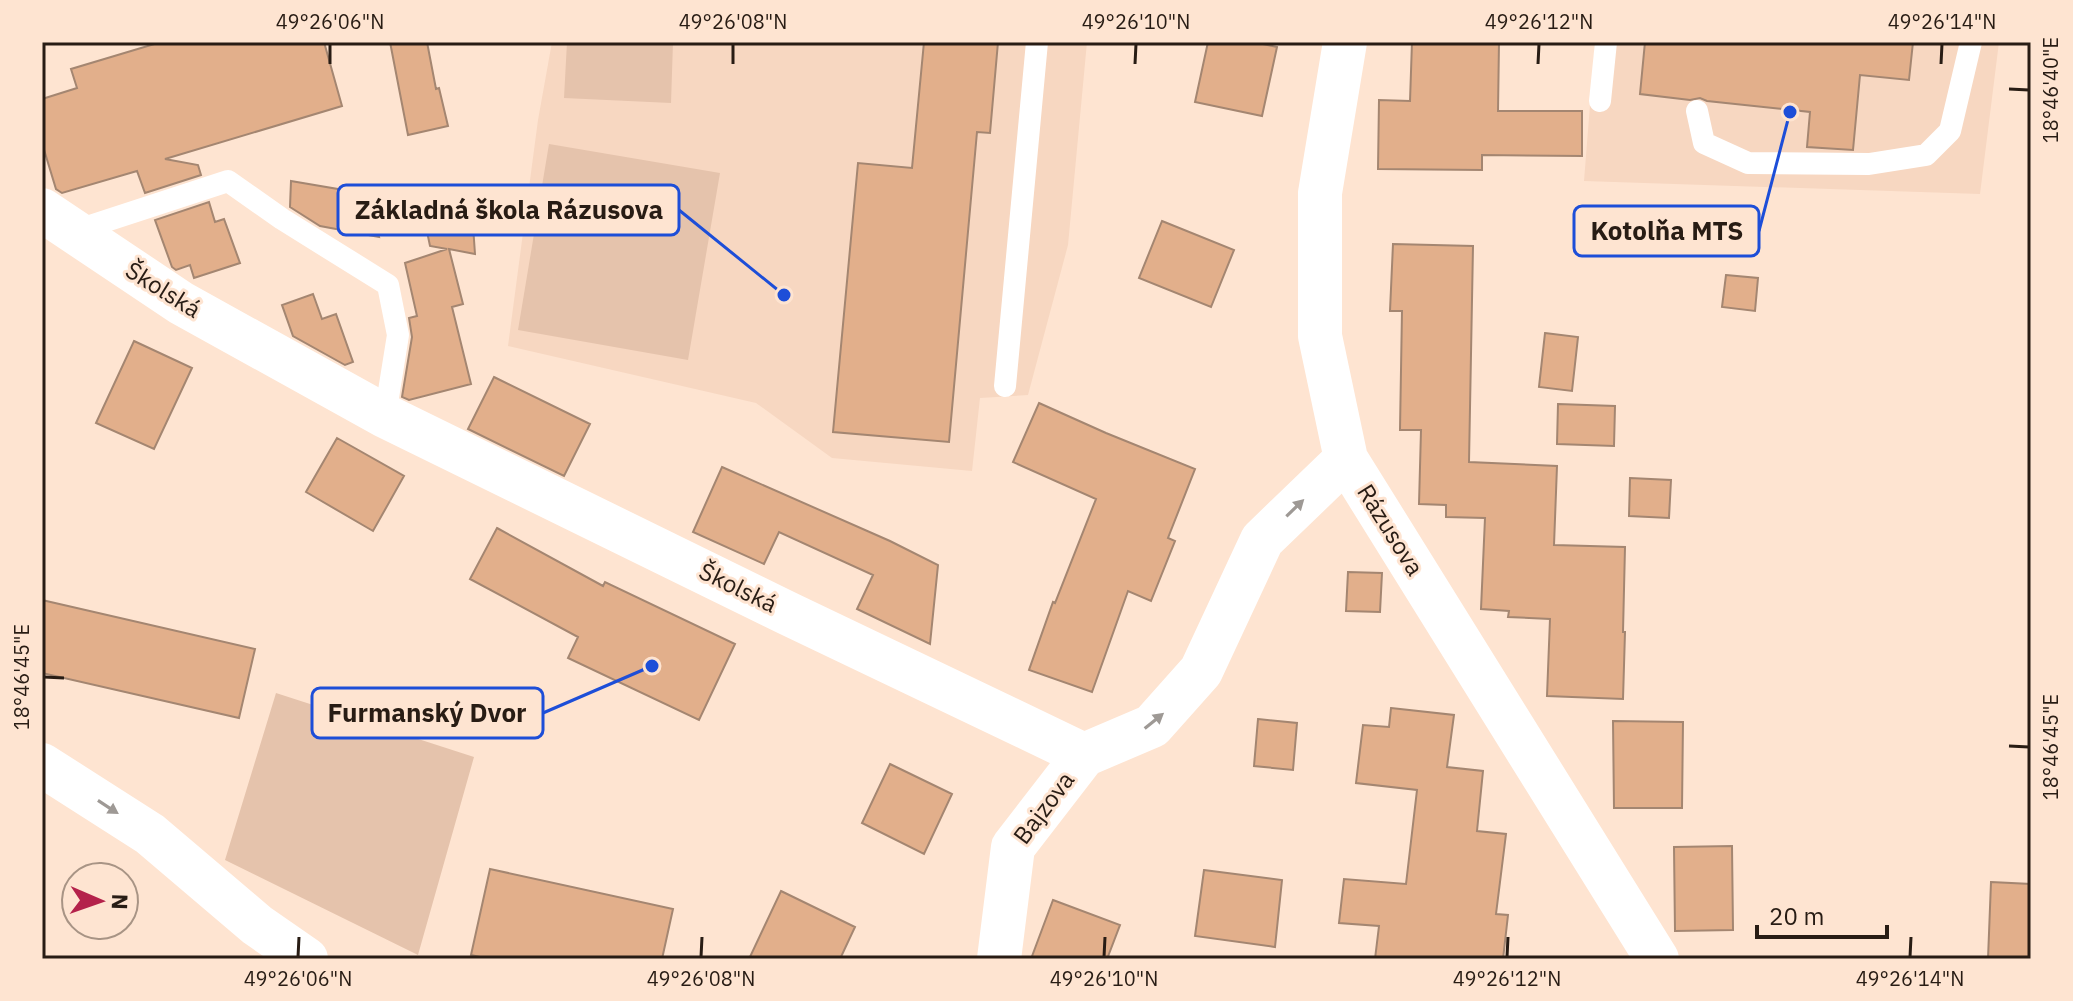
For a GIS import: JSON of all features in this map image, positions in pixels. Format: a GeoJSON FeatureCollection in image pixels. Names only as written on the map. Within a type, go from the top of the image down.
{"type":"FeatureCollection","features":[{"type":"Feature","properties":{"kind":"street","name":"Rázusova"},"geometry":{"type":"LineString","coordinates":[[1345,42],[1320,193],[1320,336],[1346,459],[1657,959]]}},
{"type":"Feature","properties":{"kind":"street","name":"Školská"},"geometry":{"type":"LineString","coordinates":[[58,221],[181,303],[385,416],[1084,755]]}},
{"type":"Feature","properties":{"kind":"street"},"geometry":{"type":"LineString","coordinates":[[1084,755],[1152,726],[1201,671],[1262,540],[1346,459]]}},
{"type":"Feature","properties":{"kind":"street","name":"Bajzova"},"geometry":{"type":"LineString","coordinates":[[999,959],[1013,847],[1084,755]]}},
{"type":"Feature","properties":{"kind":"street"},"geometry":{"type":"LineString","coordinates":[[42,765],[150,834],[257,925],[306,959]]}},
{"type":"Feature","properties":{"kind":"lane"},"geometry":{"type":"LineString","coordinates":[[1005,386],[1037,42]]}},
{"type":"Feature","properties":{"kind":"lane"},"geometry":{"type":"LineString","coordinates":[[1600,101],[1606,42]]}},
{"type":"Feature","properties":{"kind":"lane"},"geometry":{"type":"LineString","coordinates":[[1697,111],[1704,143],[1748,163],[1869,164],[1926,155],[1950,131],[1971,42]]}},
{"type":"Feature","properties":{"kind":"lane"},"geometry":{"type":"LineString","coordinates":[[58,221],[228,181],[282,219],[388,285],[398,335],[385,416]]}},
{"type":"Feature","properties":{"kind":"shaded area"},"geometry":{"type":"Polygon","coordinates":[[[552,42],[1087,42],[1068,245],[1028,395],[980,398],[972,471],[832,458],[756,403],[508,346],[538,120],[552,42]]]}},
{"type":"Feature","properties":{"kind":"shaded area"},"geometry":{"type":"Polygon","coordinates":[[[567,42],[673,42],[671,103],[564,98],[567,42]]]}},
{"type":"Feature","properties":{"kind":"shaded area"},"geometry":{"type":"Polygon","coordinates":[[[1595,42],[1999,42],[1980,194],[1584,181],[1595,42]]]}},
{"type":"Feature","properties":{"kind":"shaded area"},"geometry":{"type":"Polygon","coordinates":[[[549,144],[720,173],[688,360],[518,330],[549,144]]]}},
{"type":"Feature","properties":{"kind":"shaded area"},"geometry":{"type":"Polygon","coordinates":[[[276,693],[474,757],[418,955],[225,860],[276,693]]]}},
{"type":"Feature","properties":{"kind":"building"},"geometry":{"type":"Polygon","coordinates":[[[161,42],[324,42],[342,106],[165,159],[198,165],[201,175],[145,193],[137,171],[62,193],[56,189],[42,143],[42,99],[77,88],[71,69],[161,42]]]}},
{"type":"Feature","properties":{"kind":"building"},"geometry":{"type":"Polygon","coordinates":[[[390,42],[427,42],[436,89],[439,88],[448,126],[408,135],[390,42]]]}},
{"type":"Feature","properties":{"kind":"building"},"geometry":{"type":"Polygon","coordinates":[[[924,42],[998,42],[990,133],[977,132],[949,442],[833,432],[858,163],[912,168],[924,42]]]}},
{"type":"Feature","properties":{"kind":"building"},"geometry":{"type":"Polygon","coordinates":[[[1208,42],[1254,42],[1277,47],[1262,116],[1195,102],[1208,42]]]}},
{"type":"Feature","properties":{"kind":"building"},"geometry":{"type":"Polygon","coordinates":[[[1412,42],[1499,42],[1498,111],[1582,111],[1582,156],[1482,155],[1482,170],[1378,169],[1379,100],[1410,101],[1412,42]]]}},
{"type":"Feature","properties":{"kind":"building"},"geometry":{"type":"Polygon","coordinates":[[[1645,42],[1913,42],[1909,80],[1860,75],[1853,150],[1807,147],[1810,112],[1640,94],[1645,42]]]}},
{"type":"Feature","properties":{"kind":"building"},"geometry":{"type":"Polygon","coordinates":[[[291,181],[367,194],[379,237],[320,226],[290,207],[291,181]]]}},
{"type":"Feature","properties":{"kind":"building"},"geometry":{"type":"Polygon","coordinates":[[[471,197],[475,254],[449,249],[463,304],[452,307],[471,384],[409,400],[402,397],[412,337],[409,318],[417,316],[405,263],[447,249],[430,246],[421,203],[471,197]]]}},
{"type":"Feature","properties":{"kind":"building"},"geometry":{"type":"Polygon","coordinates":[[[209,202],[215,222],[224,219],[240,263],[194,278],[190,265],[176,270],[172,267],[155,220],[209,202]]]}},
{"type":"Feature","properties":{"kind":"building"},"geometry":{"type":"Polygon","coordinates":[[[1162,221],[1234,250],[1211,307],[1139,278],[1162,221]]]}},
{"type":"Feature","properties":{"kind":"building"},"geometry":{"type":"Polygon","coordinates":[[[1393,244],[1473,246],[1469,462],[1557,466],[1554,545],[1625,547],[1623,699],[1547,696],[1550,619],[1508,617],[1509,611],[1481,609],[1485,518],[1446,517],[1446,505],[1419,504],[1421,430],[1400,430],[1402,311],[1390,311],[1393,244]]]}},
{"type":"Feature","properties":{"kind":"building"},"geometry":{"type":"Polygon","coordinates":[[[1726,275],[1758,278],[1755,311],[1722,307],[1726,275]]]}},
{"type":"Feature","properties":{"kind":"building"},"geometry":{"type":"Polygon","coordinates":[[[313,294],[322,319],[336,314],[353,362],[345,365],[293,336],[282,305],[313,294]]]}},
{"type":"Feature","properties":{"kind":"building"},"geometry":{"type":"Polygon","coordinates":[[[1545,333],[1578,337],[1572,391],[1539,387],[1545,333]]]}},
{"type":"Feature","properties":{"kind":"building"},"geometry":{"type":"Polygon","coordinates":[[[134,341],[192,368],[154,449],[96,423],[134,341]]]}},
{"type":"Feature","properties":{"kind":"building"},"geometry":{"type":"Polygon","coordinates":[[[494,377],[590,424],[564,476],[468,429],[494,377]]]}},
{"type":"Feature","properties":{"kind":"building"},"geometry":{"type":"Polygon","coordinates":[[[1039,403],[1195,469],[1168,538],[1175,541],[1151,601],[1128,591],[1092,692],[1029,670],[1053,602],[1096,499],[1013,462],[1039,403]]]}},
{"type":"Feature","properties":{"kind":"building"},"geometry":{"type":"Polygon","coordinates":[[[1558,404],[1615,406],[1614,446],[1557,444],[1558,404]]]}},
{"type":"Feature","properties":{"kind":"building"},"geometry":{"type":"Polygon","coordinates":[[[337,438],[404,476],[373,531],[306,492],[337,438]]]}},
{"type":"Feature","properties":{"kind":"building"},"geometry":{"type":"Polygon","coordinates":[[[722,467],[938,565],[930,644],[857,609],[873,575],[779,532],[764,564],[693,532],[722,467]]]}},
{"type":"Feature","properties":{"kind":"building"},"geometry":{"type":"Polygon","coordinates":[[[1630,478],[1671,480],[1669,518],[1629,516],[1630,478]]]}},
{"type":"Feature","properties":{"kind":"building"},"geometry":{"type":"Polygon","coordinates":[[[497,528],[603,586],[605,582],[735,644],[699,720],[568,658],[578,637],[470,579],[497,528]]]}},
{"type":"Feature","properties":{"kind":"building"},"geometry":{"type":"Polygon","coordinates":[[[1348,572],[1382,573],[1380,612],[1346,611],[1348,572]]]}},
{"type":"Feature","properties":{"kind":"building"},"geometry":{"type":"Polygon","coordinates":[[[42,600],[255,649],[239,718],[42,673],[42,600]]]}},
{"type":"Feature","properties":{"kind":"building"},"geometry":{"type":"Polygon","coordinates":[[[1391,708],[1454,715],[1447,767],[1483,771],[1477,831],[1506,834],[1496,914],[1508,915],[1503,959],[1375,959],[1379,926],[1339,923],[1344,879],[1406,884],[1417,790],[1356,783],[1363,725],[1389,727],[1391,708]]]}},
{"type":"Feature","properties":{"kind":"building"},"geometry":{"type":"Polygon","coordinates":[[[1258,719],[1297,723],[1293,770],[1254,766],[1258,719]]]}},
{"type":"Feature","properties":{"kind":"building"},"geometry":{"type":"Polygon","coordinates":[[[1613,721],[1683,722],[1682,808],[1614,808],[1613,721]]]}},
{"type":"Feature","properties":{"kind":"building"},"geometry":{"type":"Polygon","coordinates":[[[890,764],[952,794],[924,854],[862,823],[890,764]]]}},
{"type":"Feature","properties":{"kind":"building"},"geometry":{"type":"Polygon","coordinates":[[[1732,846],[1733,930],[1675,931],[1674,847],[1732,846]]]}},
{"type":"Feature","properties":{"kind":"building"},"geometry":{"type":"Polygon","coordinates":[[[490,869],[673,909],[662,959],[489,959],[471,955],[490,869]]]}},
{"type":"Feature","properties":{"kind":"building"},"geometry":{"type":"Polygon","coordinates":[[[1204,870],[1282,880],[1275,947],[1195,936],[1204,870]]]}},
{"type":"Feature","properties":{"kind":"building"},"geometry":{"type":"Polygon","coordinates":[[[1991,882],[2031,884],[2031,959],[1988,959],[1991,882]]]}},
{"type":"Feature","properties":{"kind":"building"},"geometry":{"type":"Polygon","coordinates":[[[781,891],[855,927],[840,959],[749,959],[781,891]]]}},
{"type":"Feature","properties":{"kind":"building"},"geometry":{"type":"Polygon","coordinates":[[[1053,900],[1120,925],[1107,959],[1031,959],[1053,900]]]}},
{"type":"Feature","properties":{"kind":"place","name":"Kotolňa MTS"},"geometry":{"type":"Point","coordinates":[1790,112]}},
{"type":"Feature","properties":{"kind":"place","name":"Základná škola Rázusova"},"geometry":{"type":"Point","coordinates":[784,295]}},
{"type":"Feature","properties":{"kind":"place","name":"Furmanský Dvor"},"geometry":{"type":"Point","coordinates":[652,666]}}]}
